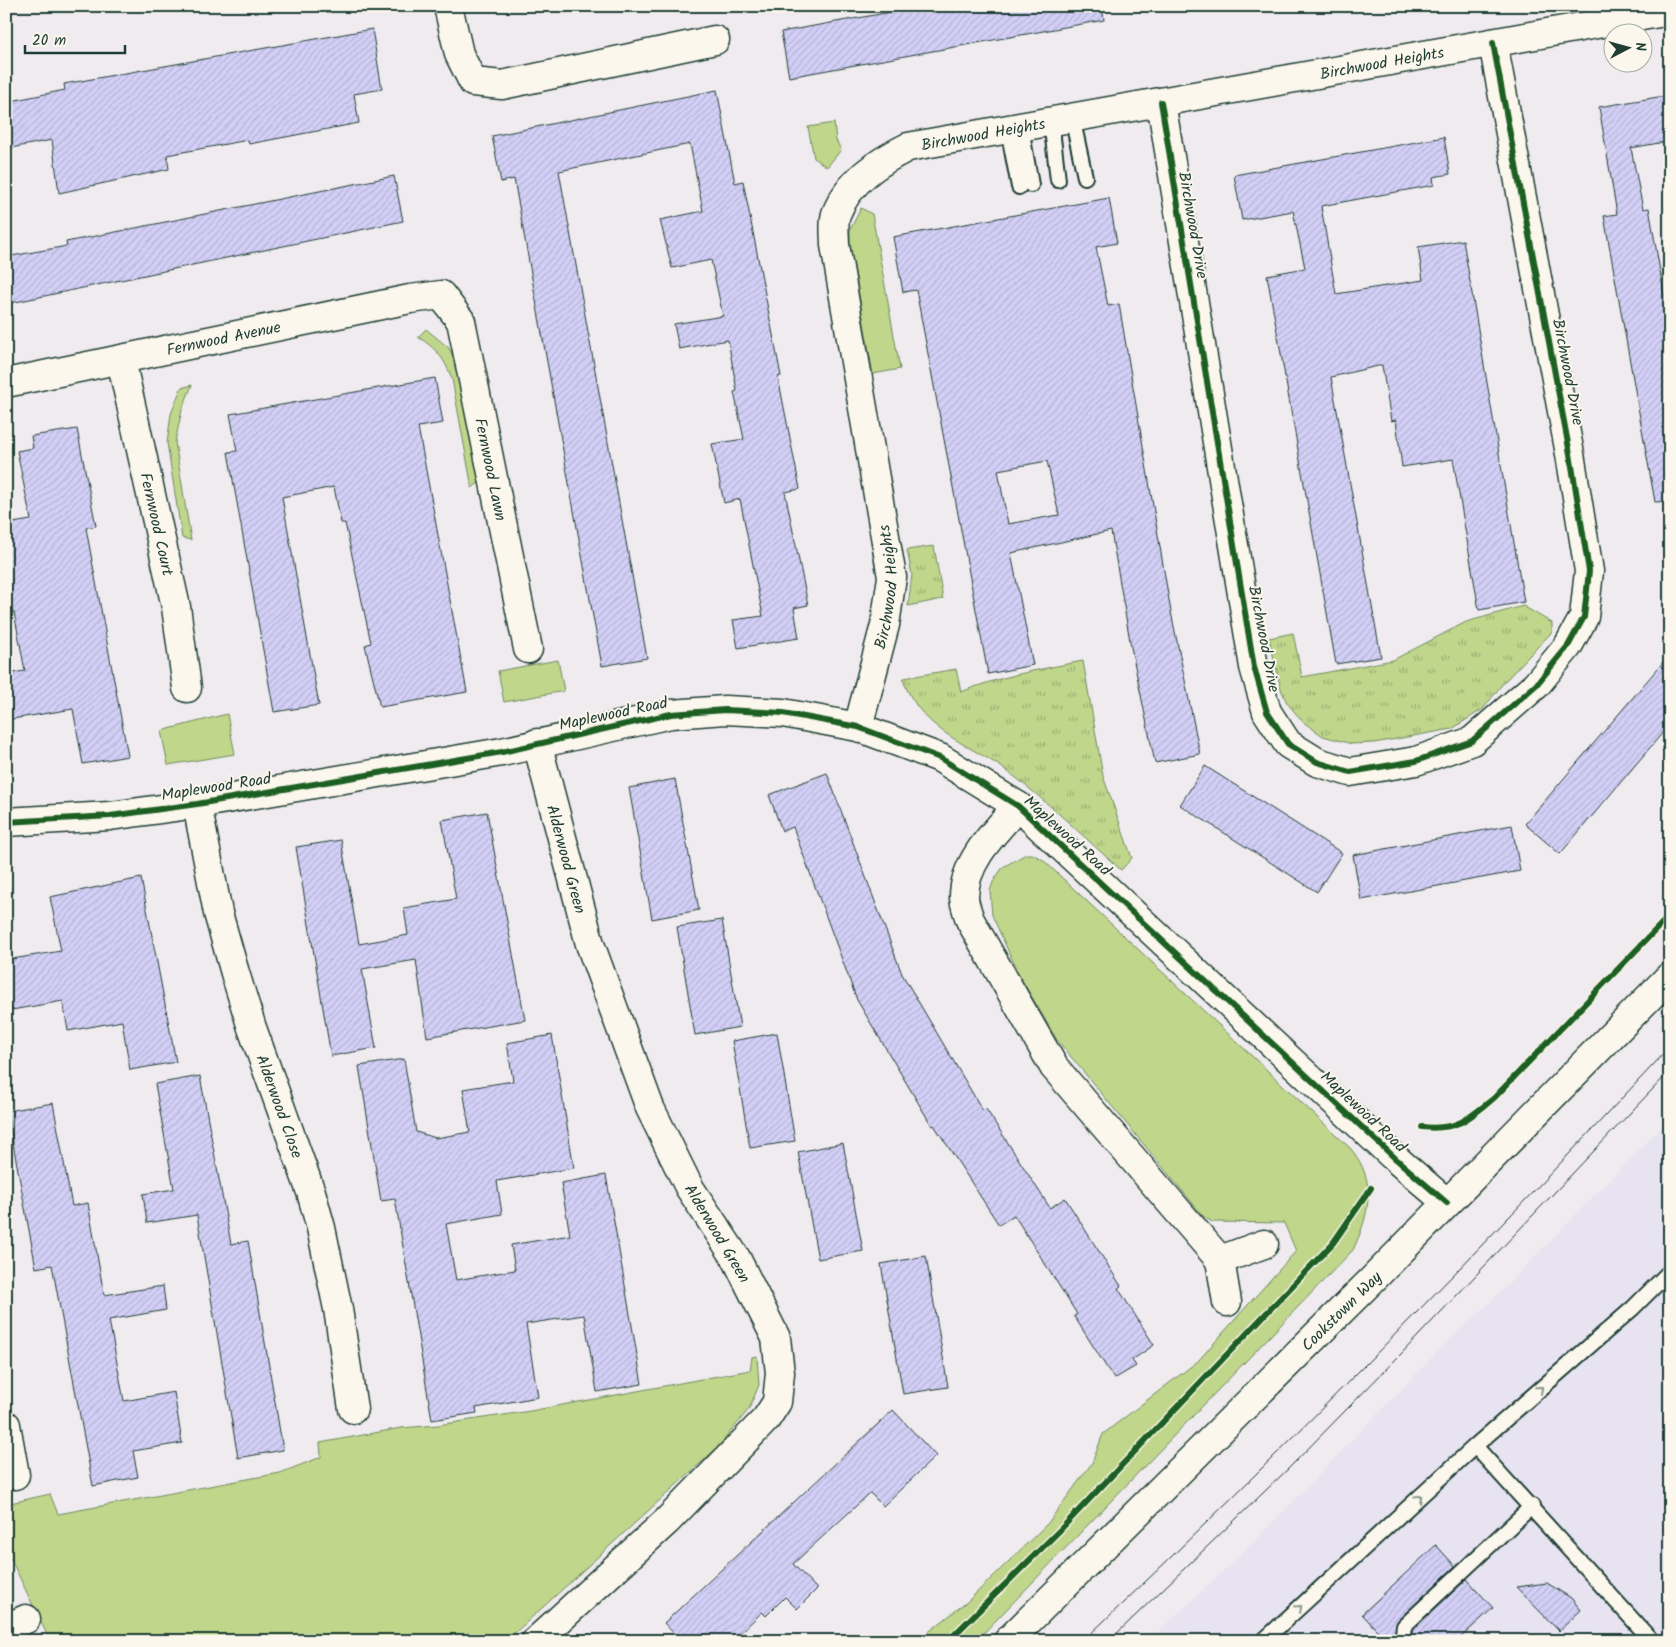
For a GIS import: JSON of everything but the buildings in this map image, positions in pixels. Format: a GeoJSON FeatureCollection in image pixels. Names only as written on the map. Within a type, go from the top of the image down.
{"type":"FeatureCollection","features":[{"type":"Feature","properties":{"kind":"street"},"geometry":{"type":"LineString","coordinates":[[448,6],[459,54],[473,82],[502,85],[715,40]]}},
{"type":"Feature","properties":{"kind":"street","name":"Birchwood Heights"},"geometry":{"type":"LineString","coordinates":[[858,727],[885,625],[892,577],[835,245],[835,216],[859,178],[880,161],[908,147],[1670,11]]}},
{"type":"Feature","properties":{"kind":"street","name":"Birchwood Drive"},"geometry":{"type":"LineString","coordinates":[[1161,102],[1254,667],[1267,712],[1288,744],[1317,762],[1350,772],[1416,761],[1472,740],[1498,720],[1536,685],[1568,646],[1584,618],[1589,571],[1574,474],[1493,43]]}},
{"type":"Feature","properties":{"kind":"street","name":"Fernwood Avenue"},"geometry":{"type":"LineString","coordinates":[[6,383],[410,300],[441,296]]}},
{"type":"Feature","properties":{"kind":"street","name":"Fernwood Lawn"},"geometry":{"type":"LineString","coordinates":[[441,296],[461,321],[528,649]]}},
{"type":"Feature","properties":{"kind":"street","name":"Fernwood Court"},"geometry":{"type":"LineString","coordinates":[[120,360],[176,607],[188,688]]}},
{"type":"Feature","properties":{"kind":"street","name":"Maplewood Road"},"geometry":{"type":"LineString","coordinates":[[6,822],[110,816],[197,804],[502,752],[671,714],[725,710],[783,713],[858,727],[940,758],[1018,806],[1396,1159],[1447,1203]]}},
{"type":"Feature","properties":{"kind":"street","name":"Alderwood Green"},"geometry":{"type":"LineString","coordinates":[[536,1641],[667,1521],[766,1419],[777,1402],[780,1373],[776,1338],[736,1258],[688,1186],[650,1108],[590,944],[537,743]]}},
{"type":"Feature","properties":{"kind":"street","name":"Alderwood Close"},"geometry":{"type":"LineString","coordinates":[[197,804],[218,913],[235,973],[252,1028],[309,1185],[319,1219],[338,1309],[353,1409]]}},
{"type":"Feature","properties":{"kind":"street"},"geometry":{"type":"LineString","coordinates":[[1018,806],[993,834],[968,872],[964,899],[970,920],[1054,1067],[1220,1260],[1227,1302]]}},
{"type":"Feature","properties":{"kind":"street","name":"Cookstown Way"},"geometry":{"type":"LineString","coordinates":[[1008,1641],[1366,1286],[1670,976]]}},
{"type":"Feature","properties":{"kind":"street"},"geometry":{"type":"LineString","coordinates":[[1220,1260],[1264,1244]]}},
{"type":"Feature","properties":{"kind":"street"},"geometry":{"type":"LineString","coordinates":[[6,1425],[15,1475]]}},
{"type":"Feature","properties":{"kind":"lane"},"geometry":{"type":"LineString","coordinates":[[1062,119],[1085,176]]}},
{"type":"Feature","properties":{"kind":"lane"},"geometry":{"type":"LineString","coordinates":[[1058,180],[1062,119]]}},
{"type":"Feature","properties":{"kind":"lane"},"geometry":{"type":"LineString","coordinates":[[1014,128],[1025,186]]}},
{"type":"Feature","properties":{"kind":"lane"},"geometry":{"type":"LineString","coordinates":[[1263,1641],[1475,1446],[1633,1308],[1670,1271]]}},
{"type":"Feature","properties":{"kind":"lane"},"geometry":{"type":"LineString","coordinates":[[1475,1446],[1532,1506],[1652,1641]]}},
{"type":"Feature","properties":{"kind":"lane"},"geometry":{"type":"LineString","coordinates":[[1402,1641],[1404,1626],[1532,1506]]}},
{"type":"Feature","properties":{"kind":"shaded area"},"geometry":{"type":"Polygon","coordinates":[[[1670,1118],[1670,1641],[1149,1641],[1255,1541],[1451,1338],[1493,1300],[1670,1118]]]}},
{"type":"Feature","properties":{"kind":"green space"},"geometry":{"type":"Polygon","coordinates":[[[834,123],[836,140],[841,150],[827,167],[814,158],[808,127],[834,123]]]}},
{"type":"Feature","properties":{"kind":"green space"},"geometry":{"type":"Polygon","coordinates":[[[861,208],[872,214],[900,369],[873,374],[850,244],[850,230],[861,208]]]}},
{"type":"Feature","properties":{"kind":"green space"},"geometry":{"type":"Polygon","coordinates":[[[426,329],[449,348],[458,367],[480,482],[472,488],[452,379],[439,355],[430,345],[418,337],[426,329]]]}},
{"type":"Feature","properties":{"kind":"green space"},"geometry":{"type":"Polygon","coordinates":[[[192,385],[182,410],[175,442],[191,540],[182,538],[167,443],[171,414],[181,388],[192,385]]]}},
{"type":"Feature","properties":{"kind":"green space"},"geometry":{"type":"Polygon","coordinates":[[[934,546],[943,599],[908,606],[912,575],[907,550],[934,546]]]}},
{"type":"Feature","properties":{"kind":"green space"},"geometry":{"type":"Polygon","coordinates":[[[1523,606],[1552,623],[1552,632],[1504,682],[1483,709],[1452,729],[1374,743],[1352,744],[1323,736],[1303,722],[1287,703],[1281,689],[1269,638],[1293,633],[1302,677],[1393,660],[1466,622],[1523,606]]]}},
{"type":"Feature","properties":{"kind":"green space"},"geometry":{"type":"Polygon","coordinates":[[[558,660],[564,691],[504,702],[498,671],[558,660]]]}},
{"type":"Feature","properties":{"kind":"green space"},"geometry":{"type":"Polygon","coordinates":[[[1083,661],[1103,776],[1132,858],[1121,870],[1015,777],[936,726],[923,714],[912,699],[903,680],[904,678],[956,669],[961,692],[1006,677],[1083,661]]]}},
{"type":"Feature","properties":{"kind":"green space"},"geometry":{"type":"Polygon","coordinates":[[[227,714],[235,754],[168,765],[161,731],[227,714]]]}},
{"type":"Feature","properties":{"kind":"green space"},"geometry":{"type":"Polygon","coordinates":[[[1026,854],[1032,854],[1042,859],[1351,1149],[1365,1174],[1368,1186],[1367,1211],[1353,1250],[976,1641],[917,1641],[968,1601],[1048,1523],[1092,1463],[1103,1434],[1198,1361],[1296,1251],[1284,1223],[1212,1222],[1204,1217],[1057,1040],[1019,975],[992,915],[990,891],[993,882],[1003,867],[1026,854]]]}},
{"type":"Feature","properties":{"kind":"green space"},"geometry":{"type":"Polygon","coordinates":[[[757,1356],[759,1385],[749,1409],[719,1446],[506,1641],[50,1641],[6,1549],[6,1504],[50,1494],[58,1514],[280,1473],[321,1457],[320,1443],[401,1428],[438,1425],[530,1411],[750,1370],[752,1357],[757,1356]]]}},
{"type":"Feature","properties":{"kind":"tram line"},"geometry":{"type":"LineString","coordinates":[[1083,1641],[1308,1423],[1527,1199],[1670,1047]]}},
{"type":"Feature","properties":{"kind":"tram line"},"geometry":{"type":"LineString","coordinates":[[1109,1641],[1288,1469],[1400,1355],[1670,1071]]}},
{"type":"Feature","properties":{"kind":"cycle path"},"geometry":{"type":"LineString","coordinates":[[1161,102],[1254,667],[1267,712],[1288,744],[1317,762],[1350,772],[1416,761],[1472,741],[1536,685],[1568,646],[1584,617],[1589,571],[1570,454],[1493,43]]}},
{"type":"Feature","properties":{"kind":"cycle path"},"geometry":{"type":"LineString","coordinates":[[6,822],[110,816],[197,804],[502,752],[671,714],[725,710],[783,713],[858,727],[940,758],[1018,806],[1396,1159],[1447,1203]]}},
{"type":"Feature","properties":{"kind":"cycle path"},"geometry":{"type":"LineString","coordinates":[[1422,1127],[1444,1127],[1461,1122],[1494,1098],[1670,915]]}},
{"type":"Feature","properties":{"kind":"cycle path"},"geometry":{"type":"LineString","coordinates":[[948,1641],[1060,1530],[1333,1243],[1371,1188]]}}]}
